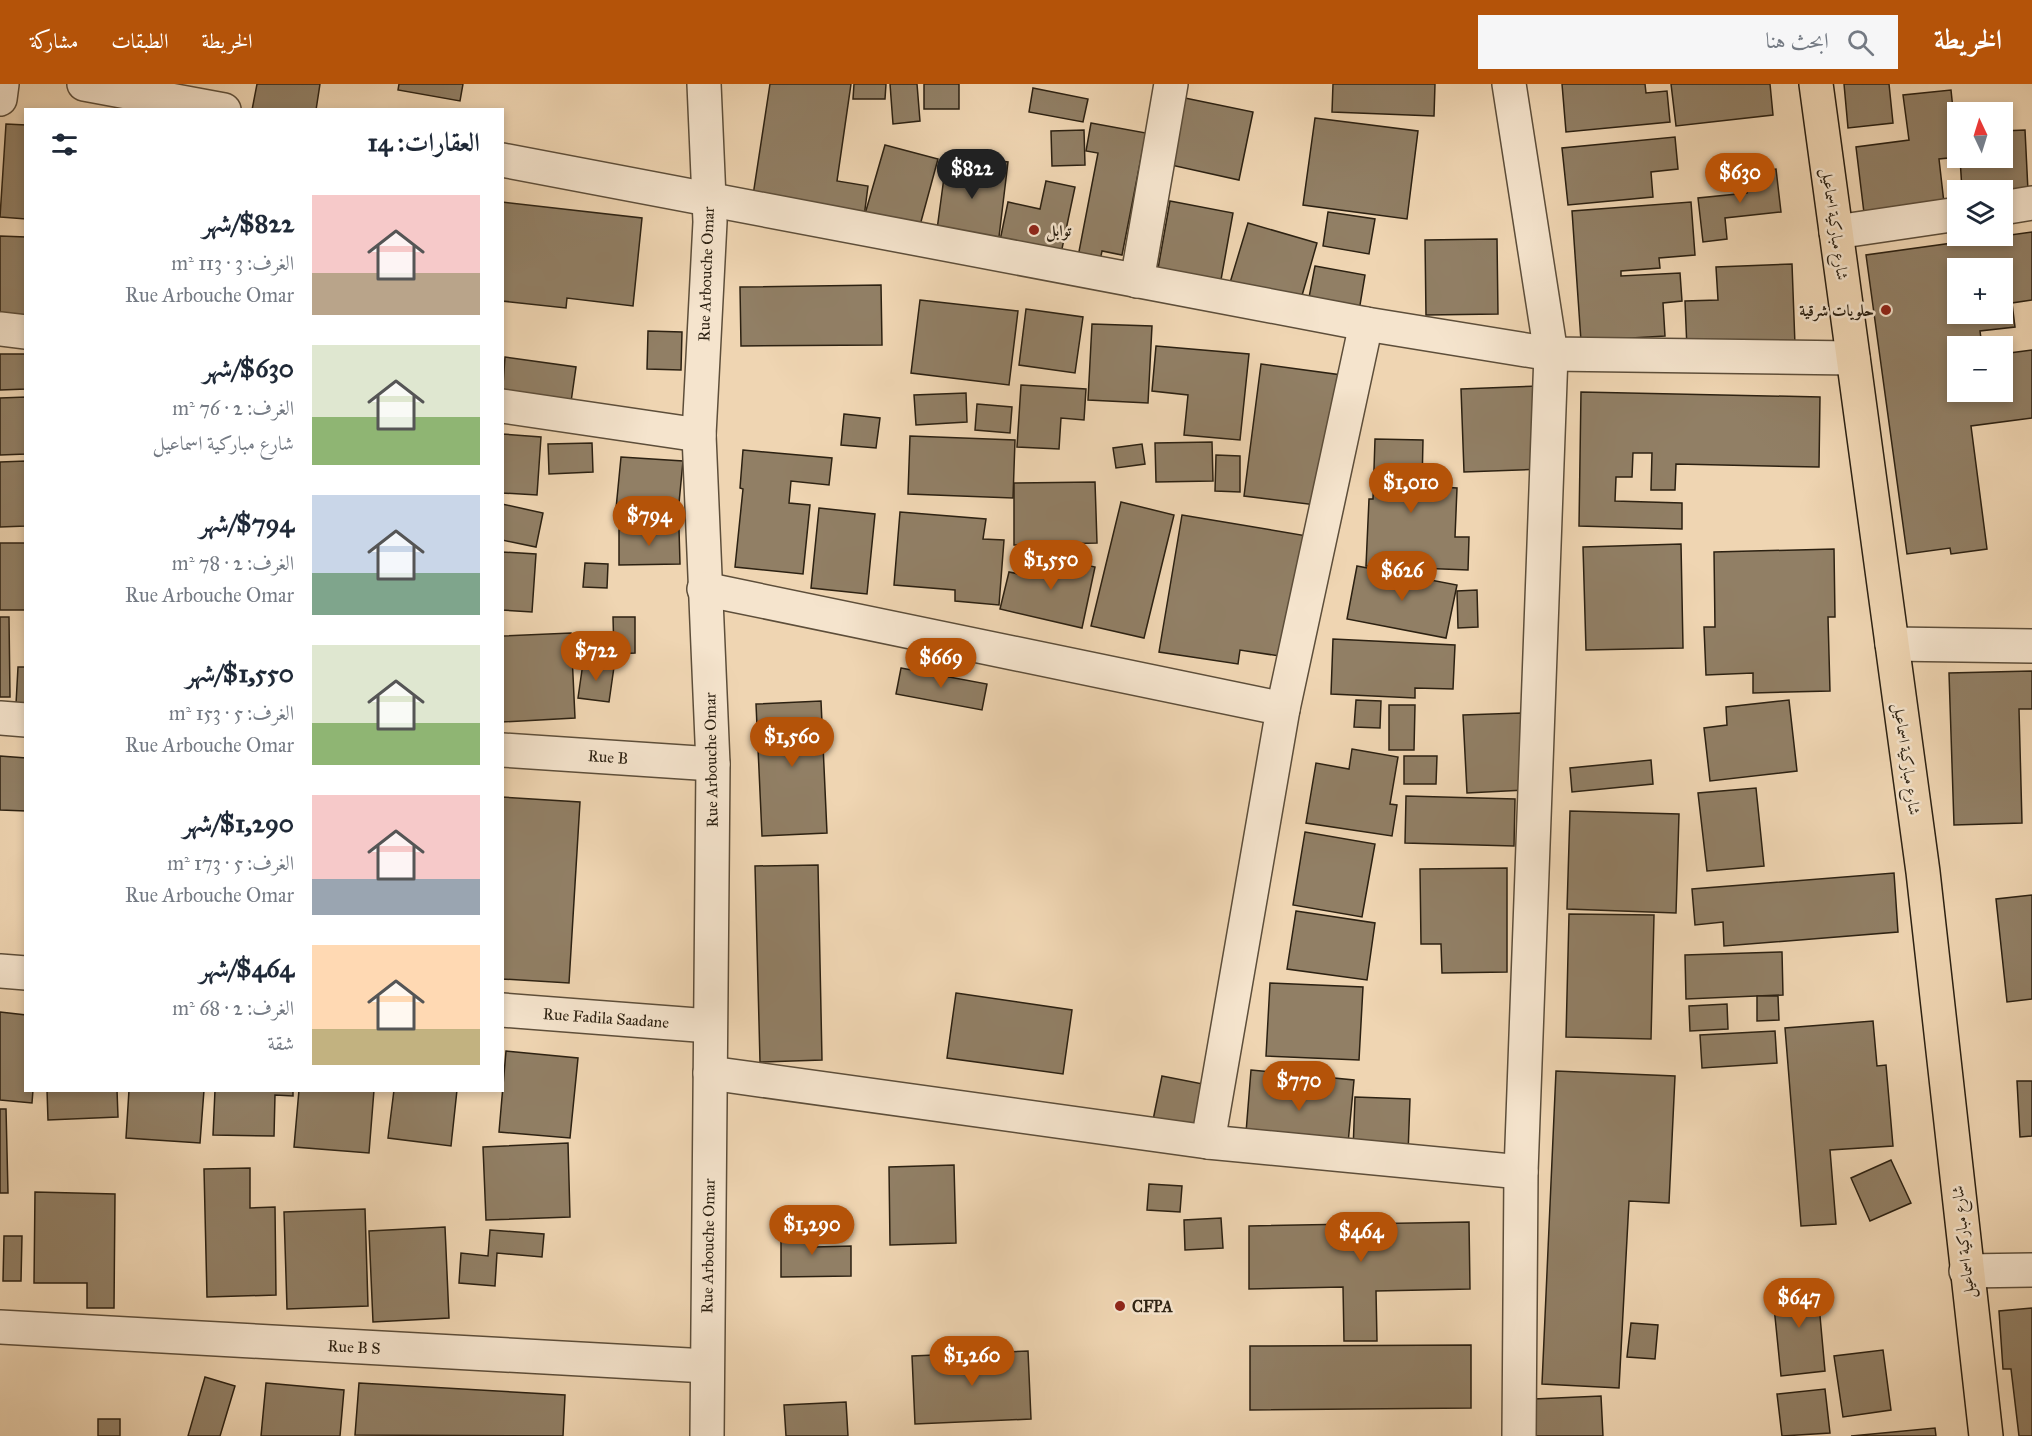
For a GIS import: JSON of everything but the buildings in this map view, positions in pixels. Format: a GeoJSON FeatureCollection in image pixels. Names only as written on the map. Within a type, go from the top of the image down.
{"type":"FeatureCollection","features":[{"type":"Feature","properties":{"kind":"main road","name":"شارع مباركية اسماعيل"},"geometry":{"type":"LineString","coordinates":[[1816,84],[1923,872],[1986,1436]]}},
{"type":"Feature","properties":{"kind":"street"},"geometry":{"type":"LineString","coordinates":[[0,99],[2,84]]}},
{"type":"Feature","properties":{"kind":"street"},"geometry":{"type":"LineString","coordinates":[[84,84],[213,108]]}},
{"type":"Feature","properties":{"kind":"street","name":"Rue Arbouche Omar"},"geometry":{"type":"LineString","coordinates":[[704,84],[710,222],[699,435],[713,764],[707,1436]]}},
{"type":"Feature","properties":{"kind":"street"},"geometry":{"type":"LineString","coordinates":[[1137,280],[1171,84]]}},
{"type":"Feature","properties":{"kind":"street"},"geometry":{"type":"LineString","coordinates":[[1509,84],[1551,354],[1521,1172],[1519,1436]]}},
{"type":"Feature","properties":{"kind":"street"},"geometry":{"type":"LineString","coordinates":[[504,160],[1365,324],[1551,354],[1853,358]]}},
{"type":"Feature","properties":{"kind":"street"},"geometry":{"type":"LineString","coordinates":[[2013,206],[2032,203]]}},
{"type":"Feature","properties":{"kind":"street"},"geometry":{"type":"LineString","coordinates":[[1836,232],[1947,216]]}},
{"type":"Feature","properties":{"kind":"street"},"geometry":{"type":"LineString","coordinates":[[1208,1142],[1283,709],[1365,324]]}},
{"type":"Feature","properties":{"kind":"street"},"geometry":{"type":"LineString","coordinates":[[0,328],[24,332]]}},
{"type":"Feature","properties":{"kind":"street"},"geometry":{"type":"LineString","coordinates":[[504,406],[699,435]]}},
{"type":"Feature","properties":{"kind":"street"},"geometry":{"type":"LineString","coordinates":[[705,589],[1283,709]]}},
{"type":"Feature","properties":{"kind":"street"},"geometry":{"type":"LineString","coordinates":[[1892,644],[2032,646]]}},
{"type":"Feature","properties":{"kind":"street"},"geometry":{"type":"LineString","coordinates":[[0,718],[24,720]]}},
{"type":"Feature","properties":{"kind":"street","name":"Rue B"},"geometry":{"type":"LineString","coordinates":[[504,750],[713,764]]}},
{"type":"Feature","properties":{"kind":"street"},"geometry":{"type":"LineString","coordinates":[[0,971],[24,973]]}},
{"type":"Feature","properties":{"kind":"street","name":"Rue Fadila Saadane"},"geometry":{"type":"LineString","coordinates":[[504,1010],[710,1026]]}},
{"type":"Feature","properties":{"kind":"street"},"geometry":{"type":"LineString","coordinates":[[710,1073],[1208,1142],[1521,1172]]}},
{"type":"Feature","properties":{"kind":"street"},"geometry":{"type":"LineString","coordinates":[[1966,1271],[2032,1270]]}},
{"type":"Feature","properties":{"kind":"street","name":"Rue B S"},"geometry":{"type":"LineString","coordinates":[[0,1327],[707,1366]]}},
{"type":"Feature","properties":{"kind":"place","name":"توابل"},"geometry":{"type":"Point","coordinates":[1034,230]}},
{"type":"Feature","properties":{"kind":"place","name":"حلويات شرقية"},"geometry":{"type":"Point","coordinates":[1886,310]}},
{"type":"Feature","properties":{"kind":"place","name":"CFPA"},"geometry":{"type":"Point","coordinates":[1120,1306]}}]}
